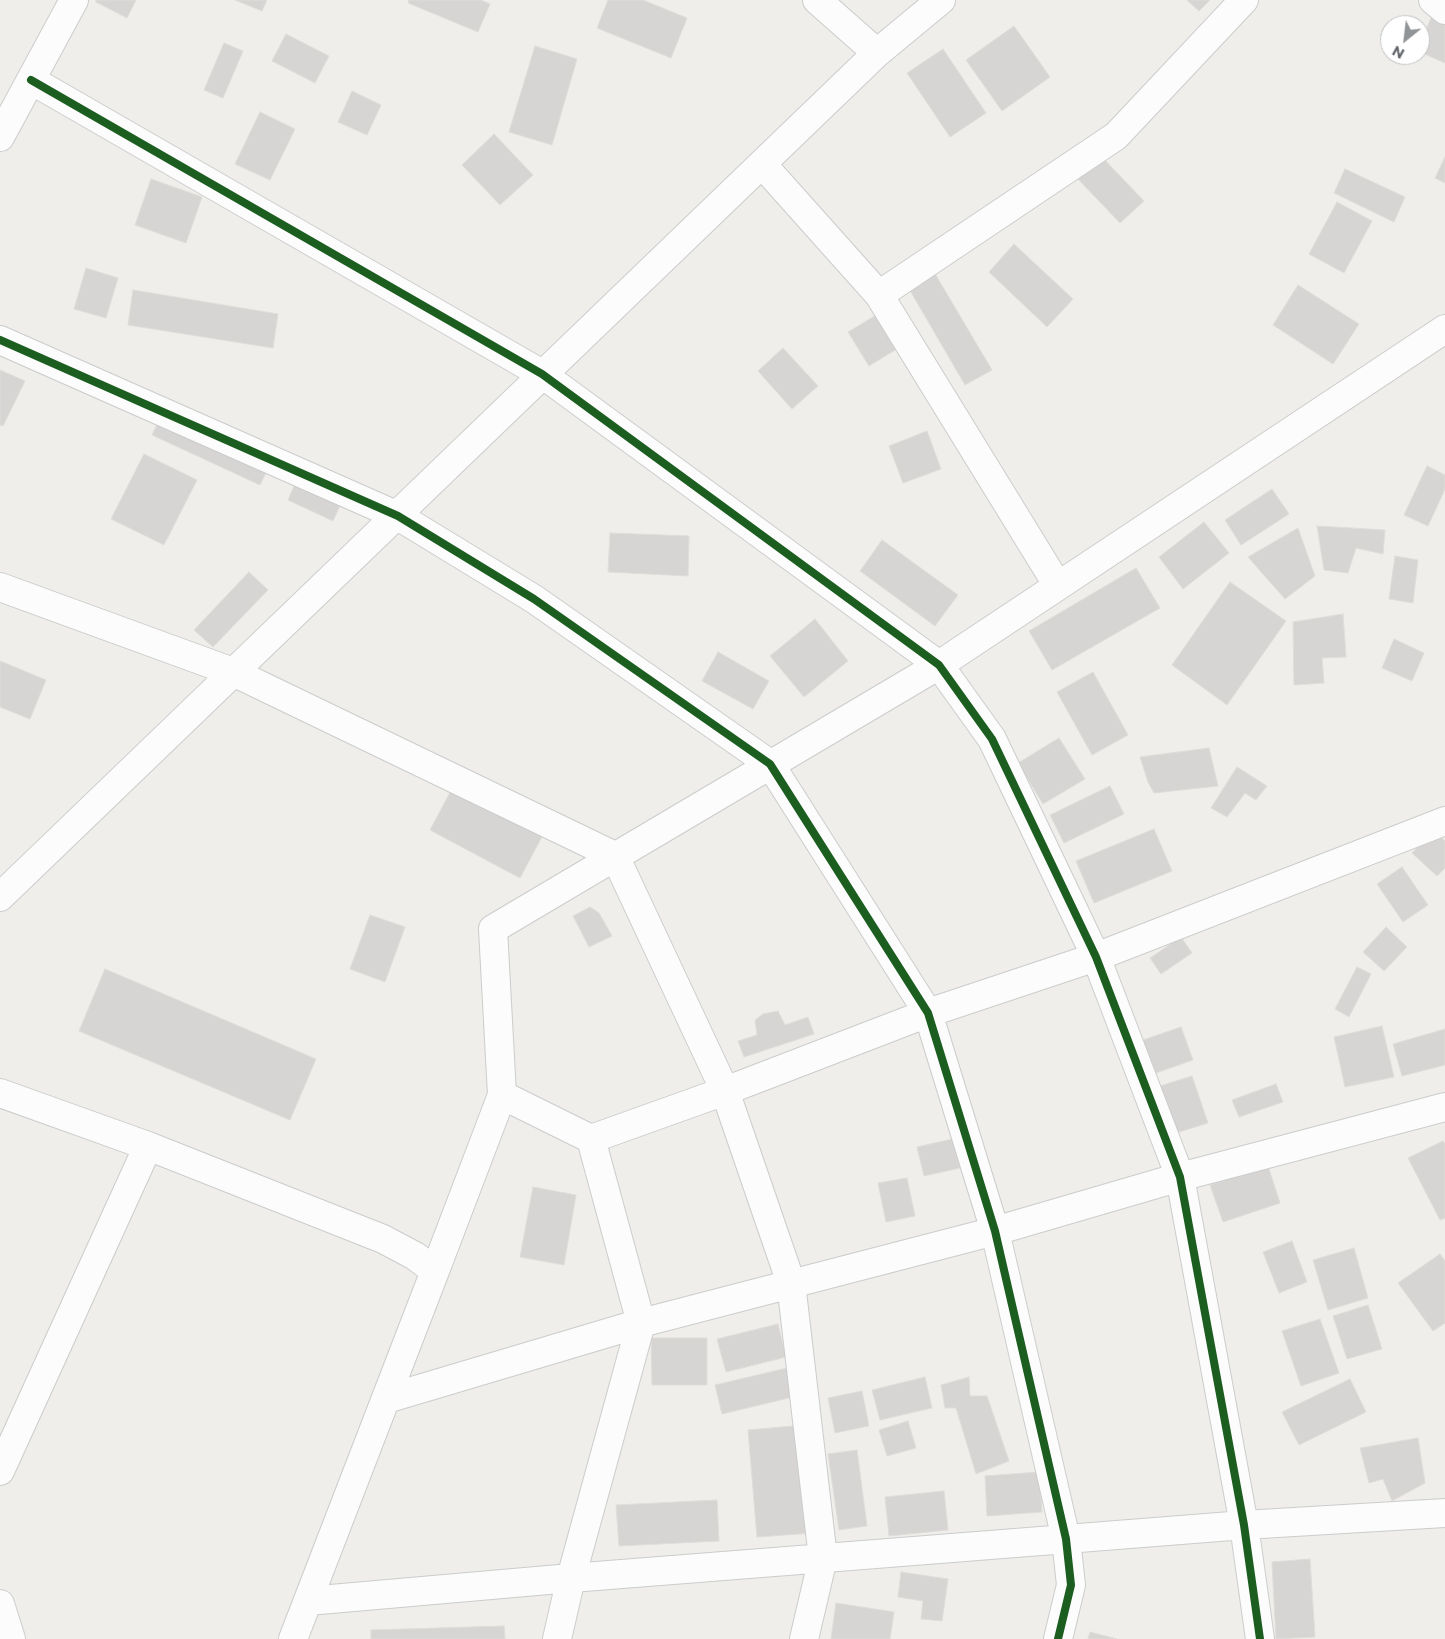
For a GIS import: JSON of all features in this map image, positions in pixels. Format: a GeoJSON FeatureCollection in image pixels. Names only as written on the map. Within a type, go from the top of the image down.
{"type":"FeatureCollection","features":[{"type":"Feature","properties":{"kind":"street"},"geometry":{"type":"LineString","coordinates":[[0,137],[74,0]]}},
{"type":"Feature","properties":{"kind":"street"},"geometry":{"type":"LineString","coordinates":[[817,0],[877,53]]}},
{"type":"Feature","properties":{"kind":"street"},"geometry":{"type":"LineString","coordinates":[[0,898],[877,53],[941,0]]}},
{"type":"Feature","properties":{"kind":"street"},"geometry":{"type":"LineString","coordinates":[[878,295],[1116,136],[1244,0]]}},
{"type":"Feature","properties":{"kind":"street"},"geometry":{"type":"LineString","coordinates":[[1433,0],[1445,10]]}},
{"type":"Feature","properties":{"kind":"street"},"geometry":{"type":"LineString","coordinates":[[31,80],[542,374],[939,664],[992,740],[1096,957],[1180,1177],[1244,1525],[1260,1639]]}},
{"type":"Feature","properties":{"kind":"street"},"geometry":{"type":"LineString","coordinates":[[762,164],[878,295],[1058,586]]}},
{"type":"Feature","properties":{"kind":"street"},"geometry":{"type":"LineString","coordinates":[[293,1639],[502,1095],[493,929],[939,664],[1445,329]]}},
{"type":"Feature","properties":{"kind":"street"},"geometry":{"type":"LineString","coordinates":[[0,340],[398,516],[534,600],[770,764],[928,1013],[994,1230],[1066,1539],[1071,1585],[1058,1639]]}},
{"type":"Feature","properties":{"kind":"street"},"geometry":{"type":"LineString","coordinates":[[0,586],[233,672],[615,856],[725,1091],[791,1283],[823,1558],[804,1639]]}},
{"type":"Feature","properties":{"kind":"street"},"geometry":{"type":"LineString","coordinates":[[502,1095],[591,1139],[725,1091],[928,1013],[1096,957],[1445,821]]}},
{"type":"Feature","properties":{"kind":"street"},"geometry":{"type":"LineString","coordinates":[[0,1093],[148,1146],[383,1239],[415,1256],[435,1271]]}},
{"type":"Feature","properties":{"kind":"street"},"geometry":{"type":"LineString","coordinates":[[386,1399],[641,1323],[994,1230],[1180,1177],[1445,1107]]}},
{"type":"Feature","properties":{"kind":"street"},"geometry":{"type":"LineString","coordinates":[[557,1639],[571,1578],[641,1323],[591,1139]]}},
{"type":"Feature","properties":{"kind":"street"},"geometry":{"type":"LineString","coordinates":[[0,1471],[148,1146]]}},
{"type":"Feature","properties":{"kind":"street"},"geometry":{"type":"LineString","coordinates":[[308,1601],[571,1578],[1244,1525],[1445,1513]]}},
{"type":"Feature","properties":{"kind":"street"},"geometry":{"type":"LineString","coordinates":[[0,1604],[11,1639]]}},
{"type":"Feature","properties":{"kind":"building"},"geometry":{"type":"Polygon","coordinates":[[[96,0],[136,0],[127,18],[96,2],[96,0]]]}},
{"type":"Feature","properties":{"kind":"building"},"geometry":{"type":"Polygon","coordinates":[[[235,0],[267,0],[262,11],[235,0]]]}},
{"type":"Feature","properties":{"kind":"building"},"geometry":{"type":"Polygon","coordinates":[[[409,0],[481,0],[490,4],[478,32],[408,3],[409,0]]]}},
{"type":"Feature","properties":{"kind":"building"},"geometry":{"type":"Polygon","coordinates":[[[608,0],[643,0],[687,18],[671,58],[597,28],[608,0]]]}},
{"type":"Feature","properties":{"kind":"building"},"geometry":{"type":"Polygon","coordinates":[[[1187,0],[1210,0],[1199,11],[1187,0]]]}},
{"type":"Feature","properties":{"kind":"building"},"geometry":{"type":"Polygon","coordinates":[[[1432,15],[1445,20],[1445,63],[1430,56],[1430,20],[1432,15]]]}},
{"type":"Feature","properties":{"kind":"building"},"geometry":{"type":"Polygon","coordinates":[[[1014,26],[1050,77],[1002,111],[966,60],[1014,26]]]}},
{"type":"Feature","properties":{"kind":"building"},"geometry":{"type":"Polygon","coordinates":[[[286,34],[329,56],[315,83],[272,61],[286,34]]]}},
{"type":"Feature","properties":{"kind":"building"},"geometry":{"type":"Polygon","coordinates":[[[224,43],[243,51],[223,98],[204,90],[224,43]]]}},
{"type":"Feature","properties":{"kind":"building"},"geometry":{"type":"Polygon","coordinates":[[[535,46],[577,59],[552,145],[509,132],[535,46]]]}},
{"type":"Feature","properties":{"kind":"building"},"geometry":{"type":"Polygon","coordinates":[[[943,49],[986,113],[950,137],[907,73],[943,49]]]}},
{"type":"Feature","properties":{"kind":"building"},"geometry":{"type":"Polygon","coordinates":[[[352,91],[381,105],[367,135],[338,122],[352,91]]]}},
{"type":"Feature","properties":{"kind":"building"},"geometry":{"type":"Polygon","coordinates":[[[260,112],[295,129],[270,180],[235,164],[260,112]]]}},
{"type":"Feature","properties":{"kind":"building"},"geometry":{"type":"Polygon","coordinates":[[[494,134],[533,175],[500,205],[462,165],[494,134]]]}},
{"type":"Feature","properties":{"kind":"building"},"geometry":{"type":"Polygon","coordinates":[[[1099,154],[1144,201],[1120,223],[1076,177],[1099,154]]]}},
{"type":"Feature","properties":{"kind":"building"},"geometry":{"type":"Polygon","coordinates":[[[1445,157],[1445,183],[1435,178],[1445,157]]]}},
{"type":"Feature","properties":{"kind":"building"},"geometry":{"type":"Polygon","coordinates":[[[1345,169],[1405,197],[1394,222],[1334,193],[1345,169]]]}},
{"type":"Feature","properties":{"kind":"building"},"geometry":{"type":"Polygon","coordinates":[[[151,179],[202,197],[186,243],[135,225],[151,179]]]}},
{"type":"Feature","properties":{"kind":"building"},"geometry":{"type":"Polygon","coordinates":[[[1337,202],[1372,221],[1344,273],[1309,254],[1337,202]]]}},
{"type":"Feature","properties":{"kind":"building"},"geometry":{"type":"Polygon","coordinates":[[[1014,244],[1073,299],[1047,327],[989,272],[1014,244]]]}},
{"type":"Feature","properties":{"kind":"building"},"geometry":{"type":"Polygon","coordinates":[[[86,268],[118,278],[106,318],[74,309],[86,268]]]}},
{"type":"Feature","properties":{"kind":"building"},"geometry":{"type":"Polygon","coordinates":[[[934,272],[992,370],[965,385],[908,287],[934,272]]]}},
{"type":"Feature","properties":{"kind":"building"},"geometry":{"type":"Polygon","coordinates":[[[1298,285],[1359,324],[1333,364],[1273,325],[1298,285]]]}},
{"type":"Feature","properties":{"kind":"building"},"geometry":{"type":"Polygon","coordinates":[[[133,290],[278,314],[273,348],[128,325],[133,290]]]}},
{"type":"Feature","properties":{"kind":"building"},"geometry":{"type":"Polygon","coordinates":[[[878,314],[900,347],[869,366],[848,332],[878,314]]]}},
{"type":"Feature","properties":{"kind":"building"},"geometry":{"type":"Polygon","coordinates":[[[783,348],[818,386],[792,409],[758,371],[783,348]]]}},
{"type":"Feature","properties":{"kind":"building"},"geometry":{"type":"Polygon","coordinates":[[[0,370],[25,381],[3,426],[0,425],[0,370]]]}},
{"type":"Feature","properties":{"kind":"building"},"geometry":{"type":"Polygon","coordinates":[[[162,414],[270,464],[260,485],[152,435],[162,414]]]}},
{"type":"Feature","properties":{"kind":"building"},"geometry":{"type":"Polygon","coordinates":[[[927,431],[941,469],[903,483],[889,446],[927,431]]]}},
{"type":"Feature","properties":{"kind":"building"},"geometry":{"type":"Polygon","coordinates":[[[144,454],[197,480],[164,545],[111,519],[144,454]]]}},
{"type":"Feature","properties":{"kind":"building"},"geometry":{"type":"Polygon","coordinates":[[[1427,466],[1445,475],[1445,489],[1428,526],[1404,515],[1427,466]]]}},
{"type":"Feature","properties":{"kind":"building"},"geometry":{"type":"Polygon","coordinates":[[[299,474],[345,495],[333,521],[288,500],[299,474]]]}},
{"type":"Feature","properties":{"kind":"building"},"geometry":{"type":"Polygon","coordinates":[[[1272,489],[1289,514],[1241,545],[1225,520],[1272,489]]]}},
{"type":"Feature","properties":{"kind":"building"},"geometry":{"type":"Polygon","coordinates":[[[1204,522],[1229,553],[1183,589],[1159,557],[1204,522]]]}},
{"type":"Feature","properties":{"kind":"building"},"geometry":{"type":"Polygon","coordinates":[[[1317,526],[1385,530],[1383,554],[1356,548],[1348,573],[1324,570],[1317,526]]]}},
{"type":"Feature","properties":{"kind":"building"},"geometry":{"type":"Polygon","coordinates":[[[1298,528],[1315,576],[1285,599],[1248,557],[1298,528]]]}},
{"type":"Feature","properties":{"kind":"building"},"geometry":{"type":"Polygon","coordinates":[[[610,533],[689,536],[688,576],[608,572],[610,533]]]}},
{"type":"Feature","properties":{"kind":"building"},"geometry":{"type":"Polygon","coordinates":[[[882,540],[958,595],[935,626],[860,571],[882,540]]]}},
{"type":"Feature","properties":{"kind":"building"},"geometry":{"type":"Polygon","coordinates":[[[1395,556],[1418,560],[1413,603],[1389,599],[1395,556]]]}},
{"type":"Feature","properties":{"kind":"building"},"geometry":{"type":"Polygon","coordinates":[[[1136,568],[1160,608],[1052,670],[1029,631],[1136,568]]]}},
{"type":"Feature","properties":{"kind":"building"},"geometry":{"type":"Polygon","coordinates":[[[249,572],[268,590],[213,647],[194,630],[249,572]]]}},
{"type":"Feature","properties":{"kind":"building"},"geometry":{"type":"Polygon","coordinates":[[[1230,582],[1286,621],[1227,705],[1172,665],[1230,582]]]}},
{"type":"Feature","properties":{"kind":"building"},"geometry":{"type":"Polygon","coordinates":[[[1343,614],[1346,657],[1322,658],[1324,683],[1294,685],[1293,622],[1343,614]]]}},
{"type":"Feature","properties":{"kind":"building"},"geometry":{"type":"Polygon","coordinates":[[[815,619],[848,661],[804,697],[770,656],[815,619]]]}},
{"type":"Feature","properties":{"kind":"building"},"geometry":{"type":"Polygon","coordinates":[[[1394,639],[1424,653],[1412,681],[1382,668],[1394,639]]]}},
{"type":"Feature","properties":{"kind":"building"},"geometry":{"type":"Polygon","coordinates":[[[718,652],[769,681],[753,709],[702,681],[718,652]]]}},
{"type":"Feature","properties":{"kind":"building"},"geometry":{"type":"Polygon","coordinates":[[[0,661],[46,680],[30,719],[0,707],[0,661]]]}},
{"type":"Feature","properties":{"kind":"building"},"geometry":{"type":"Polygon","coordinates":[[[1093,672],[1128,735],[1092,755],[1057,692],[1093,672]]]}},
{"type":"Feature","properties":{"kind":"building"},"geometry":{"type":"Polygon","coordinates":[[[1059,738],[1085,779],[1043,804],[1018,763],[1059,738]]]}},
{"type":"Feature","properties":{"kind":"building"},"geometry":{"type":"Polygon","coordinates":[[[1209,748],[1218,786],[1154,793],[1148,782],[1140,757],[1209,748]]]}},
{"type":"Feature","properties":{"kind":"building"},"geometry":{"type":"Polygon","coordinates":[[[1237,767],[1267,786],[1256,800],[1245,793],[1227,817],[1211,808],[1237,767]]]}},
{"type":"Feature","properties":{"kind":"building"},"geometry":{"type":"Polygon","coordinates":[[[454,785],[544,833],[520,878],[430,830],[454,785]]]}},
{"type":"Feature","properties":{"kind":"building"},"geometry":{"type":"Polygon","coordinates":[[[1110,786],[1124,814],[1064,843],[1050,815],[1110,786]]]}},
{"type":"Feature","properties":{"kind":"building"},"geometry":{"type":"Polygon","coordinates":[[[1154,829],[1172,871],[1094,903],[1076,861],[1154,829]]]}},
{"type":"Feature","properties":{"kind":"building"},"geometry":{"type":"Polygon","coordinates":[[[1433,830],[1445,841],[1445,868],[1437,876],[1412,853],[1433,830]]]}},
{"type":"Feature","properties":{"kind":"building"},"geometry":{"type":"Polygon","coordinates":[[[1402,867],[1428,905],[1403,922],[1377,884],[1402,867]]]}},
{"type":"Feature","properties":{"kind":"building"},"geometry":{"type":"Polygon","coordinates":[[[590,907],[599,913],[612,936],[589,947],[573,916],[590,907]]]}},
{"type":"Feature","properties":{"kind":"building"},"geometry":{"type":"Polygon","coordinates":[[[370,915],[405,927],[385,982],[350,969],[370,915]]]}},
{"type":"Feature","properties":{"kind":"building"},"geometry":{"type":"Polygon","coordinates":[[[1386,927],[1407,947],[1384,971],[1363,952],[1386,927]]]}},
{"type":"Feature","properties":{"kind":"building"},"geometry":{"type":"Polygon","coordinates":[[[1181,937],[1192,953],[1161,974],[1150,958],[1181,937]]]}},
{"type":"Feature","properties":{"kind":"building"},"geometry":{"type":"Polygon","coordinates":[[[1357,967],[1371,974],[1349,1017],[1335,1009],[1357,967]]]}},
{"type":"Feature","properties":{"kind":"building"},"geometry":{"type":"Polygon","coordinates":[[[105,969],[316,1059],[290,1120],[79,1031],[105,969]]]}},
{"type":"Feature","properties":{"kind":"building"},"geometry":{"type":"Polygon","coordinates":[[[778,1011],[785,1025],[808,1017],[814,1034],[744,1057],[738,1041],[757,1035],[755,1020],[763,1014],[778,1011]]]}},
{"type":"Feature","properties":{"kind":"building"},"geometry":{"type":"Polygon","coordinates":[[[1382,1026],[1394,1077],[1345,1087],[1334,1037],[1382,1026]]]}},
{"type":"Feature","properties":{"kind":"building"},"geometry":{"type":"Polygon","coordinates":[[[1181,1027],[1193,1060],[1156,1073],[1143,1040],[1181,1027]]]}},
{"type":"Feature","properties":{"kind":"building"},"geometry":{"type":"Polygon","coordinates":[[[1445,1029],[1445,1065],[1402,1076],[1393,1044],[1445,1029]]]}},
{"type":"Feature","properties":{"kind":"building"},"geometry":{"type":"Polygon","coordinates":[[[1192,1076],[1208,1123],[1176,1133],[1160,1086],[1192,1076]]]}},
{"type":"Feature","properties":{"kind":"building"},"geometry":{"type":"Polygon","coordinates":[[[1276,1084],[1283,1102],[1239,1117],[1232,1100],[1276,1084]]]}},
{"type":"Feature","properties":{"kind":"building"},"geometry":{"type":"Polygon","coordinates":[[[952,1139],[960,1168],[924,1176],[917,1147],[952,1139]]]}},
{"type":"Feature","properties":{"kind":"building"},"geometry":{"type":"Polygon","coordinates":[[[1443,1141],[1445,1144],[1445,1218],[1440,1220],[1408,1158],[1443,1141]]]}},
{"type":"Feature","properties":{"kind":"building"},"geometry":{"type":"Polygon","coordinates":[[[1268,1166],[1280,1203],[1223,1222],[1210,1185],[1268,1166]]]}},
{"type":"Feature","properties":{"kind":"building"},"geometry":{"type":"Polygon","coordinates":[[[907,1178],[915,1216],[886,1222],[878,1183],[907,1178]]]}},
{"type":"Feature","properties":{"kind":"building"},"geometry":{"type":"Polygon","coordinates":[[[533,1187],[576,1195],[564,1265],[520,1257],[533,1187]]]}},
{"type":"Feature","properties":{"kind":"building"},"geometry":{"type":"Polygon","coordinates":[[[1292,1241],[1307,1282],[1279,1293],[1263,1252],[1292,1241]]]}},
{"type":"Feature","properties":{"kind":"building"},"geometry":{"type":"Polygon","coordinates":[[[1354,1248],[1368,1298],[1328,1310],[1313,1260],[1354,1248]]]}},
{"type":"Feature","properties":{"kind":"building"},"geometry":{"type":"Polygon","coordinates":[[[1440,1254],[1445,1261],[1445,1323],[1433,1331],[1398,1283],[1440,1254]]]}},
{"type":"Feature","properties":{"kind":"building"},"geometry":{"type":"Polygon","coordinates":[[[1368,1305],[1382,1349],[1347,1359],[1333,1316],[1368,1305]]]}},
{"type":"Feature","properties":{"kind":"building"},"geometry":{"type":"Polygon","coordinates":[[[1320,1319],[1339,1373],[1301,1386],[1282,1331],[1320,1319]]]}},
{"type":"Feature","properties":{"kind":"building"},"geometry":{"type":"Polygon","coordinates":[[[778,1324],[786,1357],[726,1372],[717,1339],[778,1324]]]}},
{"type":"Feature","properties":{"kind":"building"},"geometry":{"type":"Polygon","coordinates":[[[651,1338],[707,1338],[707,1385],[652,1385],[651,1338]]]}},
{"type":"Feature","properties":{"kind":"building"},"geometry":{"type":"Polygon","coordinates":[[[787,1368],[793,1397],[722,1414],[715,1385],[787,1368]]]}},
{"type":"Feature","properties":{"kind":"building"},"geometry":{"type":"Polygon","coordinates":[[[925,1377],[932,1408],[880,1420],[872,1390],[925,1377]]]}},
{"type":"Feature","properties":{"kind":"building"},"geometry":{"type":"Polygon","coordinates":[[[969,1377],[970,1396],[987,1396],[1009,1461],[976,1474],[956,1408],[945,1408],[941,1385],[969,1377]]]}},
{"type":"Feature","properties":{"kind":"building"},"geometry":{"type":"Polygon","coordinates":[[[1350,1379],[1366,1412],[1299,1445],[1282,1412],[1350,1379]]]}},
{"type":"Feature","properties":{"kind":"building"},"geometry":{"type":"Polygon","coordinates":[[[862,1391],[869,1426],[835,1433],[828,1398],[862,1391]]]}},
{"type":"Feature","properties":{"kind":"building"},"geometry":{"type":"Polygon","coordinates":[[[908,1421],[916,1448],[887,1456],[879,1430],[908,1421]]]}},
{"type":"Feature","properties":{"kind":"building"},"geometry":{"type":"Polygon","coordinates":[[[804,1425],[813,1533],[757,1537],[748,1430],[804,1425]]]}},
{"type":"Feature","properties":{"kind":"building"},"geometry":{"type":"Polygon","coordinates":[[[1418,1438],[1425,1483],[1392,1501],[1383,1479],[1369,1483],[1360,1448],[1418,1438]]]}},
{"type":"Feature","properties":{"kind":"building"},"geometry":{"type":"Polygon","coordinates":[[[857,1450],[867,1526],[839,1530],[828,1454],[857,1450]]]}},
{"type":"Feature","properties":{"kind":"building"},"geometry":{"type":"Polygon","coordinates":[[[1039,1472],[1042,1512],[987,1516],[985,1476],[1039,1472]]]}},
{"type":"Feature","properties":{"kind":"building"},"geometry":{"type":"Polygon","coordinates":[[[944,1491],[948,1530],[889,1536],[885,1497],[944,1491]]]}},
{"type":"Feature","properties":{"kind":"building"},"geometry":{"type":"Polygon","coordinates":[[[717,1500],[719,1541],[619,1546],[616,1505],[717,1500]]]}},
{"type":"Feature","properties":{"kind":"building"},"geometry":{"type":"Polygon","coordinates":[[[1310,1559],[1315,1637],[1276,1639],[1272,1562],[1310,1559]]]}},
{"type":"Feature","properties":{"kind":"building"},"geometry":{"type":"Polygon","coordinates":[[[901,1572],[948,1579],[942,1621],[921,1619],[923,1601],[898,1597],[901,1572]]]}},
{"type":"Feature","properties":{"kind":"building"},"geometry":{"type":"Polygon","coordinates":[[[836,1603],[894,1612],[890,1639],[831,1639],[836,1603]]]}},
{"type":"Feature","properties":{"kind":"building"},"geometry":{"type":"Polygon","coordinates":[[[504,1626],[505,1639],[371,1639],[371,1630],[504,1626]]]}},
{"type":"Feature","properties":{"kind":"building"},"geometry":{"type":"Polygon","coordinates":[[[1090,1632],[1117,1639],[1088,1639],[1090,1632]]]}},
{"type":"Feature","properties":{"kind":"cycle path"},"geometry":{"type":"LineString","coordinates":[[31,80],[542,374],[939,665],[992,739],[1096,957],[1180,1177],[1244,1525],[1260,1639]]}},
{"type":"Feature","properties":{"kind":"cycle path"},"geometry":{"type":"LineString","coordinates":[[0,340],[398,516],[534,599],[770,764],[928,1013],[995,1231],[1066,1539],[1071,1585],[1058,1639]]}}]}
